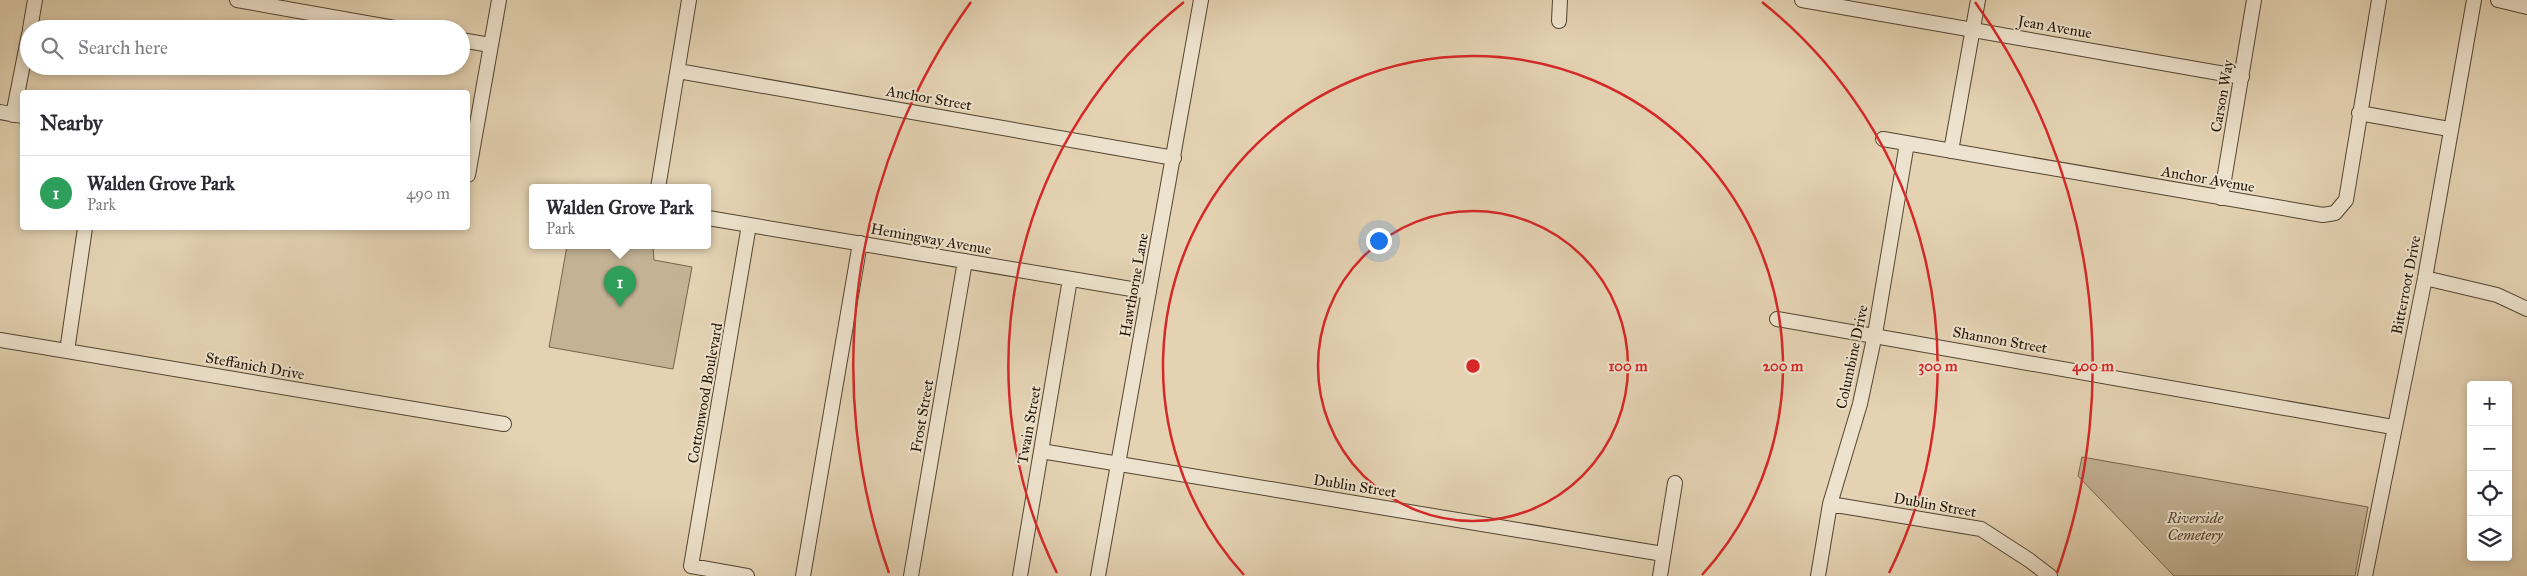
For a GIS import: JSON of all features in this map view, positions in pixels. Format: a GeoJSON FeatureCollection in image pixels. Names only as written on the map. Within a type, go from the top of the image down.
{"type":"FeatureCollection","features":[{"type":"Feature","properties":{"kind":"street"},"geometry":{"type":"LineString","coordinates":[[32,20],[35,0]]}},
{"type":"Feature","properties":{"kind":"street"},"geometry":{"type":"LineString","coordinates":[[237,0],[349,20]]}},
{"type":"Feature","properties":{"kind":"street"},"geometry":{"type":"LineString","coordinates":[[470,163],[499,0]]}},
{"type":"Feature","properties":{"kind":"street"},"geometry":{"type":"LineString","coordinates":[[659,184],[689,0]]}},
{"type":"Feature","properties":{"kind":"street","name":"Hawthorne Lane"},"geometry":{"type":"LineString","coordinates":[[1098,576],[1117,463],[1174,158],[1200,0]]}},
{"type":"Feature","properties":{"kind":"street"},"geometry":{"type":"LineString","coordinates":[[1559,21],[1560,0]]}},
{"type":"Feature","properties":{"kind":"street","name":"Jean Avenue"},"geometry":{"type":"LineString","coordinates":[[1802,0],[2242,78]]}},
{"type":"Feature","properties":{"kind":"street"},"geometry":{"type":"LineString","coordinates":[[1951,151],[1978,0]]}},
{"type":"Feature","properties":{"kind":"street","name":"Carson Way"},"geometry":{"type":"LineString","coordinates":[[2220,198],[2254,0]]}},
{"type":"Feature","properties":{"kind":"street"},"geometry":{"type":"LineString","coordinates":[[2379,0],[2359,113],[2450,129]]}},
{"type":"Feature","properties":{"kind":"street","name":"Bitterroot Drive"},"geometry":{"type":"LineString","coordinates":[[2365,576],[2393,427],[2425,278],[2474,0]]}},
{"type":"Feature","properties":{"kind":"street"},"geometry":{"type":"LineString","coordinates":[[2498,0],[2527,6]]}},
{"type":"Feature","properties":{"kind":"street"},"geometry":{"type":"LineString","coordinates":[[470,42],[490,45]]}},
{"type":"Feature","properties":{"kind":"street","name":"Anchor Street"},"geometry":{"type":"LineString","coordinates":[[678,71],[1174,158]]}},
{"type":"Feature","properties":{"kind":"street"},"geometry":{"type":"LineString","coordinates":[[12,114],[20,75]]}},
{"type":"Feature","properties":{"kind":"street","name":"Anchor Avenue"},"geometry":{"type":"LineString","coordinates":[[1883,139],[2323,215],[2335,213],[2346,200],[2359,113]]}},
{"type":"Feature","properties":{"kind":"street","name":"Columbine Drive"},"geometry":{"type":"LineString","coordinates":[[1818,576],[1830,504],[1860,404],[1875,334],[1907,143]]}},
{"type":"Feature","properties":{"kind":"street","name":"Hemingway Avenue"},"geometry":{"type":"LineString","coordinates":[[711,219],[1149,292]]}},
{"type":"Feature","properties":{"kind":"street","name":"Cottonwood Boulevard"},"geometry":{"type":"LineString","coordinates":[[747,576],[691,566],[749,225]]}},
{"type":"Feature","properties":{"kind":"street"},"geometry":{"type":"LineString","coordinates":[[67,351],[85,230]]}},
{"type":"Feature","properties":{"kind":"street"},"geometry":{"type":"LineString","coordinates":[[803,576],[860,244]]}},
{"type":"Feature","properties":{"kind":"street","name":"Frost Street"},"geometry":{"type":"LineString","coordinates":[[912,576],[965,261]]}},
{"type":"Feature","properties":{"kind":"street"},"geometry":{"type":"LineString","coordinates":[[2425,278],[2497,295],[2527,310]]}},
{"type":"Feature","properties":{"kind":"street","name":"Twain Street"},"geometry":{"type":"LineString","coordinates":[[1020,576],[1070,279]]}},
{"type":"Feature","properties":{"kind":"street","name":"Shannon Street"},"geometry":{"type":"LineString","coordinates":[[1777,318],[2393,427]]}},
{"type":"Feature","properties":{"kind":"street","name":"Steffanich Drive"},"geometry":{"type":"LineString","coordinates":[[0,340],[504,424]]}},
{"type":"Feature","properties":{"kind":"street","name":"Dublin Street"},"geometry":{"type":"LineString","coordinates":[[1041,451],[1663,554]]}},
{"type":"Feature","properties":{"kind":"street"},"geometry":{"type":"LineString","coordinates":[[1660,576],[1675,483]]}},
{"type":"Feature","properties":{"kind":"street","name":"Dublin Street"},"geometry":{"type":"LineString","coordinates":[[1830,504],[1981,529],[2050,576]]}},
{"type":"Feature","properties":{"kind":"green space"},"geometry":{"type":"Polygon","coordinates":[[[566,249],[653,249],[654,260],[692,267],[673,369],[549,347],[566,249]]]}},
{"type":"Feature","properties":{"kind":"green space","name":"Riverside Cemetery"},"geometry":{"type":"Polygon","coordinates":[[[2082,457],[2368,507],[2355,576],[2174,576],[2078,476],[2082,457]]]}},
{"type":"Feature","properties":{"kind":"place","name":"Walden Grove Park"},"geometry":{"type":"Point","coordinates":[620,307]}}]}
